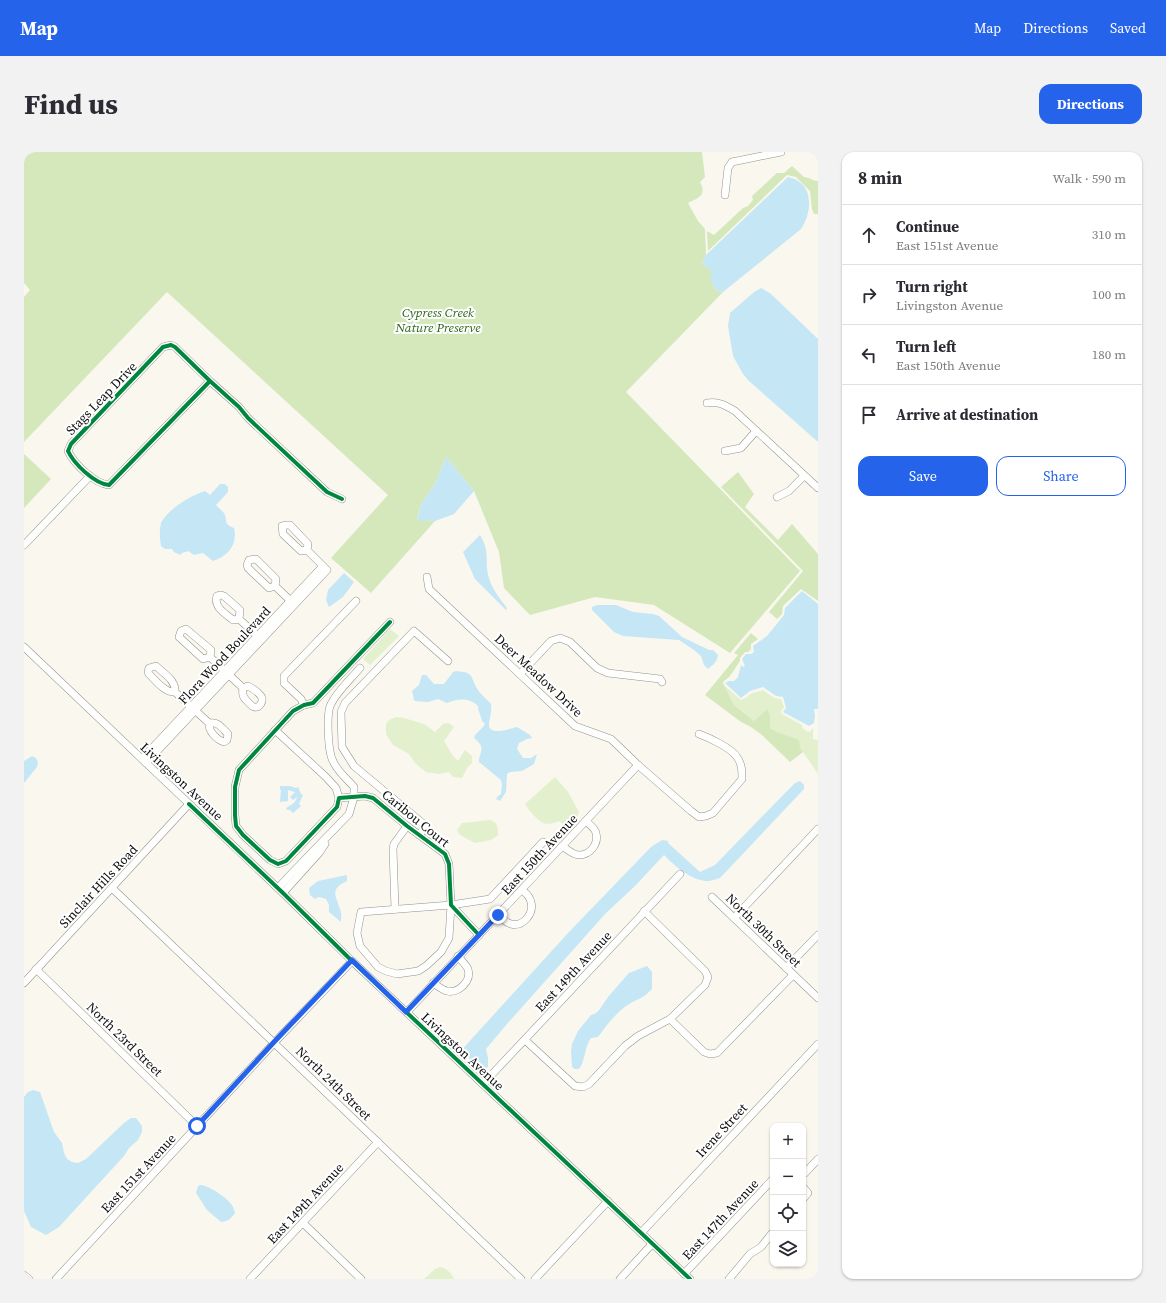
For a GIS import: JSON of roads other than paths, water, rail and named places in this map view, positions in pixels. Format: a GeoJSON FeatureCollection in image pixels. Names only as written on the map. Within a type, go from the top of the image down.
{"type":"FeatureCollection","features":[{"type":"Feature","properties":{"kind":"street"},"geometry":{"type":"LineString","coordinates":[[725,195],[728,168],[732,162],[781,152]]}},
{"type":"Feature","properties":{"kind":"street","name":"Stags Leap Drive"},"geometry":{"type":"LineString","coordinates":[[210,382],[109,485],[99,483],[72,459],[68,451],[71,444],[163,347],[171,345],[175,347],[210,382],[239,407],[248,418],[327,492],[342,499]]}},
{"type":"Feature","properties":{"kind":"street"},"geometry":{"type":"LineString","coordinates":[[707,403],[716,402],[726,405],[735,411],[818,488]]}},
{"type":"Feature","properties":{"kind":"street"},"geometry":{"type":"LineString","coordinates":[[726,452],[741,448],[756,431]]}},
{"type":"Feature","properties":{"kind":"street"},"geometry":{"type":"LineString","coordinates":[[24,545],[90,476]]}},
{"type":"Feature","properties":{"kind":"street"},"geometry":{"type":"LineString","coordinates":[[777,497],[789,491],[804,476]]}},
{"type":"Feature","properties":{"kind":"street","name":"Flora Wood Boulevard"},"geometry":{"type":"LineString","coordinates":[[144,761],[260,637],[282,619],[293,602],[325,568],[307,550]]}},
{"type":"Feature","properties":{"kind":"street","name":"Deer Meadow Drive"},"geometry":{"type":"LineString","coordinates":[[427,577],[429,589],[575,726],[611,739],[638,765],[691,811],[699,816],[706,816],[713,813],[742,779],[742,768],[737,757],[715,740],[699,734]]}},
{"type":"Feature","properties":{"kind":"street"},"geometry":{"type":"LineString","coordinates":[[275,586],[293,602]]}},
{"type":"Feature","properties":{"kind":"street"},"geometry":{"type":"LineString","coordinates":[[304,706],[301,699],[284,683],[284,676],[356,601]]}},
{"type":"Feature","properties":{"kind":"street"},"geometry":{"type":"LineString","coordinates":[[239,619],[260,637]]}},
{"type":"Feature","properties":{"kind":"street"},"geometry":{"type":"LineString","coordinates":[[275,730],[326,777],[336,788],[339,798],[337,807],[286,861],[278,864],[270,860],[243,835],[236,826],[235,787],[239,770],[275,730],[293,711],[313,703],[354,662],[390,622]]}},
{"type":"Feature","properties":{"kind":"street"},"geometry":{"type":"LineString","coordinates":[[186,629],[211,650],[210,657],[203,659],[179,637],[181,631],[186,629]]}},
{"type":"Feature","properties":{"kind":"street"},"geometry":{"type":"LineString","coordinates":[[419,835],[426,826],[354,766],[342,747],[341,712],[345,703],[414,631],[448,661]]}},
{"type":"Feature","properties":{"kind":"street"},"geometry":{"type":"LineString","coordinates":[[520,674],[551,641],[560,638],[570,642],[597,668],[608,673],[660,679],[662,682]]}},
{"type":"Feature","properties":{"kind":"street","name":"Livingston Avenue"},"geometry":{"type":"LineString","coordinates":[[24,647],[406,1012],[687,1276]]}},
{"type":"Feature","properties":{"kind":"street"},"geometry":{"type":"LineString","coordinates":[[210,657],[243,688]]}},
{"type":"Feature","properties":{"kind":"street"},"geometry":{"type":"LineString","coordinates":[[354,662],[369,677]]}},
{"type":"Feature","properties":{"kind":"street"},"geometry":{"type":"LineString","coordinates":[[279,889],[308,850],[326,838],[349,814],[354,797],[354,787],[338,770],[332,760],[328,727],[330,706],[338,693],[360,668]]}},
{"type":"Feature","properties":{"kind":"street"},"geometry":{"type":"LineString","coordinates":[[175,692],[209,723]]}},
{"type":"Feature","properties":{"kind":"street","name":"East 150th Avenue"},"geometry":{"type":"LineString","coordinates":[[406,1012],[638,765]]}},
{"type":"Feature","properties":{"kind":"street","name":"Caribou Court"},"geometry":{"type":"LineString","coordinates":[[339,798],[365,796],[374,798],[407,826],[445,854],[449,864],[451,905],[449,938],[441,952],[426,966],[418,971],[397,974],[386,971],[378,967],[360,946],[357,933],[361,912],[395,910]]}},
{"type":"Feature","properties":{"kind":"street","name":"Sinclair Hills Road"},"geometry":{"type":"LineString","coordinates":[[24,983],[189,804]]}},
{"type":"Feature","properties":{"kind":"street"},"geometry":{"type":"LineString","coordinates":[[562,846],[570,852],[578,855],[586,854],[594,849],[596,834],[593,827],[586,821]]}},
{"type":"Feature","properties":{"kind":"street"},"geometry":{"type":"LineString","coordinates":[[407,826],[394,844],[393,849],[395,910],[451,905],[490,899],[543,842]]}},
{"type":"Feature","properties":{"kind":"street"},"geometry":{"type":"LineString","coordinates":[[734,918],[818,829]]}},
{"type":"Feature","properties":{"kind":"street"},"geometry":{"type":"LineString","coordinates":[[279,889],[319,853],[326,838]]}},
{"type":"Feature","properties":{"kind":"street","name":"East 149th Avenue"},"geometry":{"type":"LineString","coordinates":[[483,1084],[526,1040],[680,874]]}},
{"type":"Feature","properties":{"kind":"street","name":"North 24th Street"},"geometry":{"type":"LineString","coordinates":[[112,888],[521,1279]]}},
{"type":"Feature","properties":{"kind":"street"},"geometry":{"type":"LineString","coordinates":[[498,915],[511,924],[525,921],[530,915],[532,904],[530,898],[522,890]]}},
{"type":"Feature","properties":{"kind":"street","name":"North 30th Street"},"geometry":{"type":"LineString","coordinates":[[712,897],[818,998]]}},
{"type":"Feature","properties":{"kind":"street"},"geometry":{"type":"LineString","coordinates":[[451,905],[478,935]]}},
{"type":"Feature","properties":{"kind":"street"},"geometry":{"type":"LineString","coordinates":[[526,1040],[576,1086],[583,1087],[589,1084],[625,1046],[638,1036],[670,1019],[705,985],[708,977],[705,971],[644,912]]}},
{"type":"Feature","properties":{"kind":"street"},"geometry":{"type":"LineString","coordinates":[[786,968],[818,935]]}},
{"type":"Feature","properties":{"kind":"street"},"geometry":{"type":"LineString","coordinates":[[433,983],[441,989],[450,992],[463,986],[468,978],[468,969],[458,956]]}},
{"type":"Feature","properties":{"kind":"street","name":"East 151st Avenue"},"geometry":{"type":"LineString","coordinates":[[56,1279],[274,1042],[352,960]]}},
{"type":"Feature","properties":{"kind":"street","name":"North 23rd Street"},"geometry":{"type":"LineString","coordinates":[[36,969],[197,1126]]}},
{"type":"Feature","properties":{"kind":"street"},"geometry":{"type":"LineString","coordinates":[[670,1019],[704,1052],[710,1054],[717,1053],[793,975]]}},
{"type":"Feature","properties":{"kind":"street","name":"Irene Street"},"geometry":{"type":"LineString","coordinates":[[641,1233],[818,1044]]}},
{"type":"Feature","properties":{"kind":"street","name":"East 149th Avenue"},"geometry":{"type":"LineString","coordinates":[[250,1279],[378,1142]]}},
{"type":"Feature","properties":{"kind":"street"},"geometry":{"type":"LineString","coordinates":[[806,1172],[818,1159]]}},
{"type":"Feature","properties":{"kind":"street","name":"East 147th Avenue"},"geometry":{"type":"LineString","coordinates":[[687,1276],[770,1182]]}},
{"type":"Feature","properties":{"kind":"street"},"geometry":{"type":"LineString","coordinates":[[535,1279],[608,1201]]}},
{"type":"Feature","properties":{"kind":"street"},"geometry":{"type":"LineString","coordinates":[[303,1223],[361,1279]]}},
{"type":"Feature","properties":{"kind":"street"},"geometry":{"type":"LineString","coordinates":[[729,1279],[750,1254],[761,1247],[770,1236]]}},
{"type":"Feature","properties":{"kind":"street"},"geometry":{"type":"LineString","coordinates":[[620,1279],[652,1244]]}},
{"type":"Feature","properties":{"kind":"street"},"geometry":{"type":"LineString","coordinates":[[24,1275],[29,1279]]}},
{"type":"Feature","properties":{"kind":"water"},"geometry":{"type":"Polygon","coordinates":[[[788,177],[797,180],[803,185],[809,198],[808,214],[801,229],[723,292],[717,291],[711,281],[711,270],[702,263],[706,255],[788,177]]]}},
{"type":"Feature","properties":{"kind":"water"},"geometry":{"type":"Polygon","coordinates":[[[761,288],[771,294],[818,339],[818,442],[749,381],[743,374],[733,356],[728,326],[730,313],[754,292],[761,288]]]}},
{"type":"Feature","properties":{"kind":"water"},"geometry":{"type":"Polygon","coordinates":[[[446,457],[474,491],[454,514],[435,521],[417,520],[422,503],[436,482],[446,457]]]}},
{"type":"Feature","properties":{"kind":"water"},"geometry":{"type":"Polygon","coordinates":[[[220,484],[225,484],[228,487],[228,492],[216,505],[224,513],[227,524],[234,528],[235,539],[231,549],[223,556],[213,561],[203,553],[194,555],[188,551],[180,555],[172,549],[165,549],[161,546],[161,523],[168,513],[187,499],[199,493],[205,491],[210,495],[220,484]]]}},
{"type":"Feature","properties":{"kind":"water"},"geometry":{"type":"Polygon","coordinates":[[[480,535],[485,547],[490,582],[496,594],[507,608],[506,610],[475,579],[463,552],[480,535]]]}},
{"type":"Feature","properties":{"kind":"water"},"geometry":{"type":"Polygon","coordinates":[[[344,573],[354,582],[343,597],[329,607],[326,600],[328,590],[344,573]]]}},
{"type":"Feature","properties":{"kind":"water"},"geometry":{"type":"Polygon","coordinates":[[[802,591],[818,604],[818,709],[814,709],[814,723],[809,726],[783,712],[786,708],[783,697],[776,696],[763,687],[750,691],[741,698],[725,683],[734,681],[738,677],[741,665],[743,667],[745,666],[742,659],[746,654],[751,654],[754,652],[753,646],[767,636],[784,615],[785,608],[802,591]]]}},
{"type":"Feature","properties":{"kind":"water"},"geometry":{"type":"Polygon","coordinates":[[[597,605],[616,605],[633,612],[659,616],[682,637],[709,650],[713,650],[718,655],[717,660],[708,669],[704,665],[701,656],[679,640],[623,636],[614,632],[592,610],[592,607],[597,605]]]}},
{"type":"Feature","properties":{"kind":"water"},"geometry":{"type":"Polygon","coordinates":[[[456,671],[469,674],[479,692],[491,704],[489,723],[492,730],[500,731],[517,727],[530,735],[532,738],[519,743],[517,749],[523,758],[531,758],[537,754],[534,764],[522,771],[510,772],[507,774],[506,792],[500,801],[496,799],[501,794],[501,780],[479,762],[481,745],[474,738],[485,724],[482,721],[478,706],[467,700],[447,703],[438,699],[428,702],[414,701],[412,691],[419,685],[422,675],[426,675],[434,684],[444,684],[453,672],[456,671]]]}},
{"type":"Feature","properties":{"kind":"water"},"geometry":{"type":"Polygon","coordinates":[[[32,756],[36,758],[38,762],[37,767],[24,783],[24,761],[32,756]]]}},
{"type":"Feature","properties":{"kind":"water"},"geometry":{"type":"Polygon","coordinates":[[[800,781],[804,785],[804,789],[720,878],[707,881],[695,878],[678,868],[664,855],[635,886],[606,913],[486,1049],[488,1067],[481,1071],[462,1050],[569,932],[651,847],[662,840],[668,841],[668,843],[700,872],[715,865],[795,783],[800,781]]]}},
{"type":"Feature","properties":{"kind":"water"},"geometry":{"type":"Polygon","coordinates":[[[280,786],[298,787],[303,795],[299,804],[301,806],[293,813],[286,808],[296,801],[297,797],[293,800],[290,797],[295,792],[288,790],[288,801],[280,802],[280,786]]]}},
{"type":"Feature","properties":{"kind":"water"},"geometry":{"type":"Polygon","coordinates":[[[347,875],[347,881],[338,887],[335,893],[341,912],[341,922],[329,912],[329,905],[326,899],[319,897],[315,899],[310,895],[309,888],[318,881],[347,875]]]}},
{"type":"Feature","properties":{"kind":"water"},"geometry":{"type":"Polygon","coordinates":[[[647,966],[652,972],[652,989],[646,995],[622,1009],[598,1037],[591,1038],[587,1045],[583,1062],[579,1069],[572,1067],[572,1044],[578,1031],[591,1015],[600,1009],[608,997],[629,973],[647,966]]]}},
{"type":"Feature","properties":{"kind":"water"},"geometry":{"type":"Polygon","coordinates":[[[33,1090],[40,1092],[54,1132],[62,1143],[67,1159],[72,1162],[78,1163],[86,1159],[131,1118],[136,1118],[142,1126],[142,1132],[138,1140],[129,1148],[124,1156],[59,1227],[46,1235],[31,1227],[24,1211],[24,1097],[28,1092],[33,1090]]]}},
{"type":"Feature","properties":{"kind":"water"},"geometry":{"type":"Polygon","coordinates":[[[201,1185],[214,1190],[231,1204],[235,1213],[231,1218],[221,1222],[207,1210],[196,1193],[198,1186],[201,1185]]]}},
{"type":"Feature","properties":{"kind":"park label","name":"Cypress Creek Nature Preserve"},"geometry":{"type":"Point","coordinates":[438,320]}}]}
